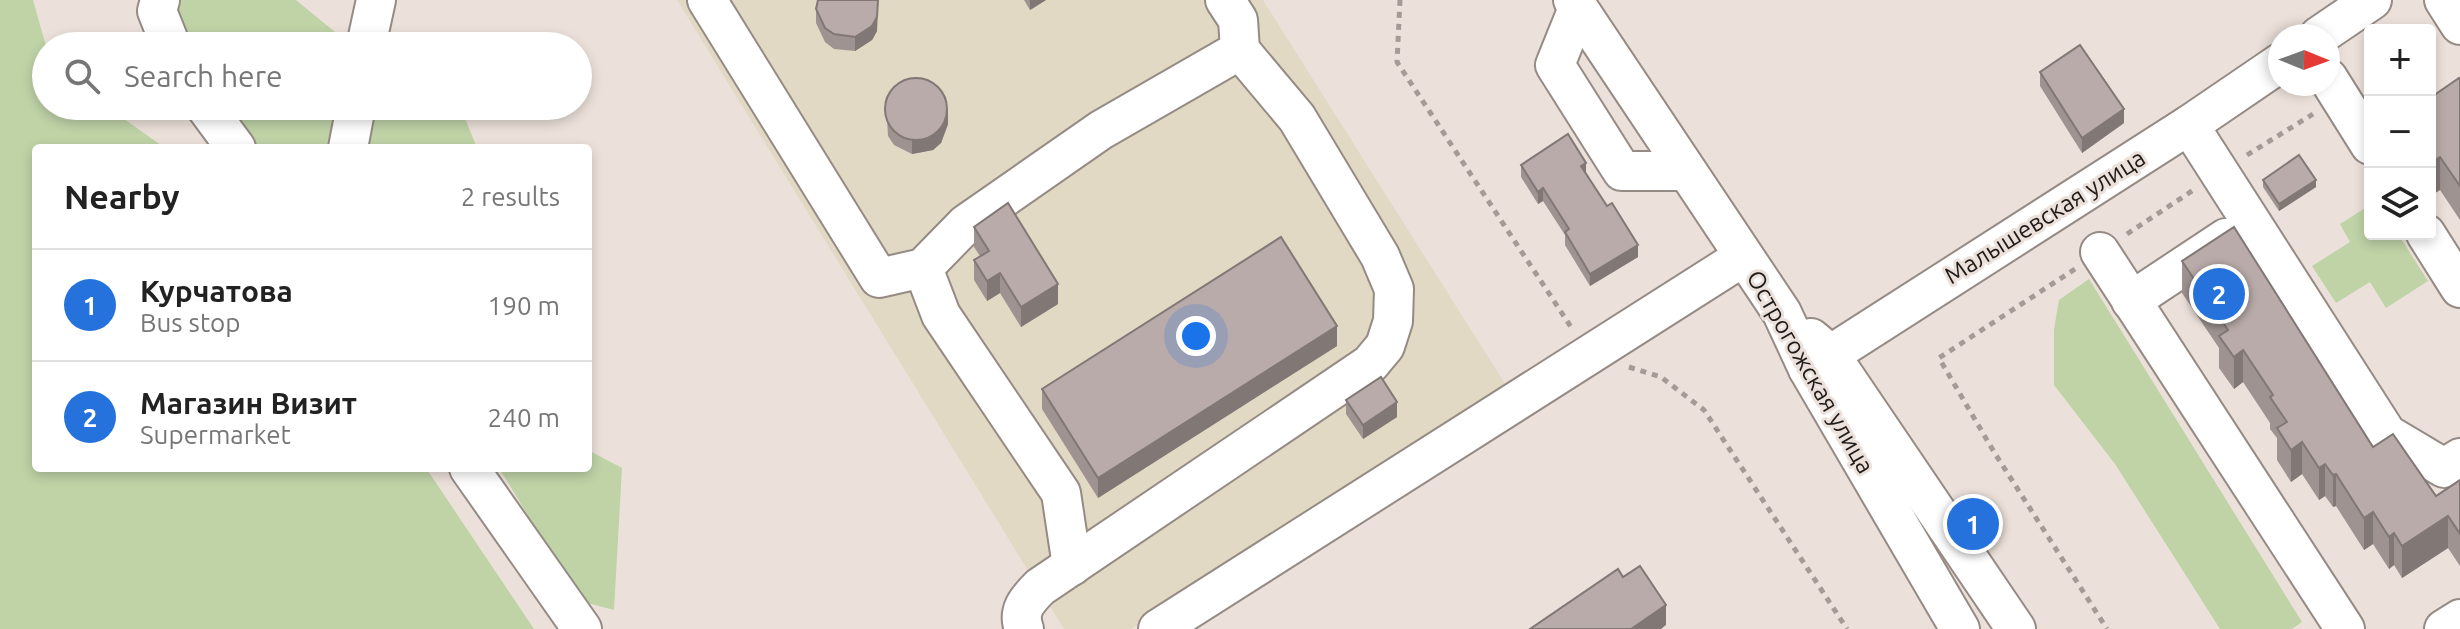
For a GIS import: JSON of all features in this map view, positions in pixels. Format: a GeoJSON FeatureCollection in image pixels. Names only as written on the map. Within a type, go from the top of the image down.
{"type":"FeatureCollection","features":[{"type":"Feature","properties":{"kind":"street"},"geometry":{"type":"LineString","coordinates":[[160,0],[157,11],[165,32]]}},
{"type":"Feature","properties":{"kind":"street"},"geometry":{"type":"LineString","coordinates":[[369,32],[376,0]]}},
{"type":"Feature","properties":{"kind":"street"},"geometry":{"type":"LineString","coordinates":[[707,0],[879,278],[923,268],[966,224],[1089,138],[1240,50]]}},
{"type":"Feature","properties":{"kind":"street"},"geometry":{"type":"LineString","coordinates":[[1024,629],[1020,619],[1026,601],[1072,566],[1370,364],[1385,346],[1389,334],[1394,289],[1380,256],[1297,118],[1240,50],[1238,20],[1225,0]]}},
{"type":"Feature","properties":{"kind":"street"},"geometry":{"type":"LineString","coordinates":[[2337,24],[2372,0]]}},
{"type":"Feature","properties":{"kind":"street"},"geometry":{"type":"LineString","coordinates":[[2444,0],[2460,25]]}},
{"type":"Feature","properties":{"kind":"street"},"geometry":{"type":"LineString","coordinates":[[1575,4],[1555,65],[1622,171],[1686,171]]}},
{"type":"Feature","properties":{"kind":"street","name":"Острогожская улица"},"geometry":{"type":"LineString","coordinates":[[1575,4],[1743,257],[1818,361],[1944,624]]}},
{"type":"Feature","properties":{"kind":"street","name":"Малышевская улица"},"geometry":{"type":"LineString","coordinates":[[1818,361],[2189,125],[2268,71]]}},
{"type":"Feature","properties":{"kind":"street"},"geometry":{"type":"LineString","coordinates":[[2339,96],[2364,135]]}},
{"type":"Feature","properties":{"kind":"street"},"geometry":{"type":"LineString","coordinates":[[215,120],[233,144]]}},
{"type":"Feature","properties":{"kind":"street"},"geometry":{"type":"LineString","coordinates":[[349,144],[353,120]]}},
{"type":"Feature","properties":{"kind":"street"},"geometry":{"type":"LineString","coordinates":[[2189,125],[2387,434],[2444,468],[2460,458]]}},
{"type":"Feature","properties":{"kind":"street"},"geometry":{"type":"LineString","coordinates":[[2131,301],[2250,222]]}},
{"type":"Feature","properties":{"kind":"street"},"geometry":{"type":"LineString","coordinates":[[2430,240],[2460,288]]}},
{"type":"Feature","properties":{"kind":"street"},"geometry":{"type":"LineString","coordinates":[[2100,252],[2345,629]]}},
{"type":"Feature","properties":{"kind":"street"},"geometry":{"type":"LineString","coordinates":[[1158,629],[1743,257]]}},
{"type":"Feature","properties":{"kind":"street"},"geometry":{"type":"LineString","coordinates":[[923,268],[941,315],[1061,493],[1072,566]]}},
{"type":"Feature","properties":{"kind":"street"},"geometry":{"type":"LineString","coordinates":[[1818,361],[2016,629]]}},
{"type":"Feature","properties":{"kind":"street"},"geometry":{"type":"LineString","coordinates":[[472,472],[582,629]]}},
{"type":"Feature","properties":{"kind":"street"},"geometry":{"type":"LineString","coordinates":[[2444,629],[2460,619]]}},
{"type":"Feature","properties":{"kind":"shaded area"},"geometry":{"type":"Polygon","coordinates":[[[677,0],[1263,0],[1509,390],[1131,629],[1064,629],[677,0]]]}},
{"type":"Feature","properties":{"kind":"green space"},"geometry":{"type":"Polygon","coordinates":[[[0,0],[33,0],[42,32],[32,32],[32,120],[126,120],[159,144],[32,144],[32,472],[429,472],[534,629],[0,629],[0,0]]]}},
{"type":"Feature","properties":{"kind":"green space"},"geometry":{"type":"Polygon","coordinates":[[[178,0],[296,0],[335,32],[174,32],[178,0]]]}},
{"type":"Feature","properties":{"kind":"green space"},"geometry":{"type":"Polygon","coordinates":[[[236,120],[339,120],[332,144],[252,142],[236,120]]]}},
{"type":"Feature","properties":{"kind":"green space"},"geometry":{"type":"Polygon","coordinates":[[[371,120],[466,120],[475,144],[367,144],[371,120]]]}},
{"type":"Feature","properties":{"kind":"green space"},"geometry":{"type":"Polygon","coordinates":[[[2364,209],[2364,240],[2402,240],[2428,281],[2386,308],[2370,282],[2336,303],[2312,266],[2350,242],[2340,224],[2364,209]]]}},
{"type":"Feature","properties":{"kind":"green space"},"geometry":{"type":"Polygon","coordinates":[[[2089,279],[2302,622],[2292,629],[2220,629],[2115,464],[2054,385],[2054,329],[2059,300],[2089,279]]]}},
{"type":"Feature","properties":{"kind":"green space"},"geometry":{"type":"Polygon","coordinates":[[[592,452],[622,468],[614,610],[580,601],[501,472],[592,472],[592,452]]]}},
{"type":"Feature","properties":{"kind":"building"},"geometry":{"type":"Polygon","coordinates":[[[818,0],[878,0],[877,17],[872,26],[855,37],[834,34],[825,28],[816,9],[818,0]]]}},
{"type":"Feature","properties":{"kind":"building"},"geometry":{"type":"Polygon","coordinates":[[[2080,45],[2124,109],[2082,138],[2040,72],[2080,45]]]}},
{"type":"Feature","properties":{"kind":"building"},"geometry":{"type":"Polygon","coordinates":[[[916,78],[938,87],[947,109],[938,131],[916,140],[894,131],[885,109],[894,87],[916,78]]]}},
{"type":"Feature","properties":{"kind":"building"},"geometry":{"type":"Polygon","coordinates":[[[2459,78],[2460,186],[2440,157],[2436,159],[2436,94],[2459,78]]]}},
{"type":"Feature","properties":{"kind":"building"},"geometry":{"type":"Polygon","coordinates":[[[1568,134],[1586,163],[1581,166],[1607,206],[1612,203],[1638,245],[1590,274],[1565,232],[1569,229],[1543,188],[1538,192],[1521,165],[1568,134]]]}},
{"type":"Feature","properties":{"kind":"building"},"geometry":{"type":"Polygon","coordinates":[[[2299,155],[2316,180],[2279,204],[2263,180],[2299,155]]]}},
{"type":"Feature","properties":{"kind":"building"},"geometry":{"type":"Polygon","coordinates":[[[1008,203],[1058,284],[1021,307],[1000,273],[987,281],[974,260],[989,251],[974,227],[1008,203]]]}},
{"type":"Feature","properties":{"kind":"building"},"geometry":{"type":"Polygon","coordinates":[[[2234,227],[2373,447],[2393,434],[2436,496],[2460,480],[2460,534],[2448,516],[2402,546],[2394,533],[2389,537],[2373,512],[2364,518],[2336,474],[2333,475],[2325,464],[2319,468],[2302,442],[2291,450],[2277,428],[2287,422],[2270,397],[2273,395],[2243,350],[2234,357],[2219,336],[2228,330],[2182,261],[2234,227]]]}},
{"type":"Feature","properties":{"kind":"building"},"geometry":{"type":"Polygon","coordinates":[[[1281,237],[1337,326],[1098,478],[1042,389],[1281,237]]]}},
{"type":"Feature","properties":{"kind":"building"},"geometry":{"type":"Polygon","coordinates":[[[1381,377],[1397,402],[1363,425],[1346,400],[1381,377]]]}},
{"type":"Feature","properties":{"kind":"building"},"geometry":{"type":"Polygon","coordinates":[[[1640,566],[1666,605],[1631,629],[1530,629],[1618,569],[1623,577],[1640,566]]]}},
{"type":"Feature","properties":{"kind":"place","name":"Магазин Визит"},"geometry":{"type":"Point","coordinates":[2219,294]}},
{"type":"Feature","properties":{"kind":"place","name":"Курчатова"},"geometry":{"type":"Point","coordinates":[1973,524]}}]}
